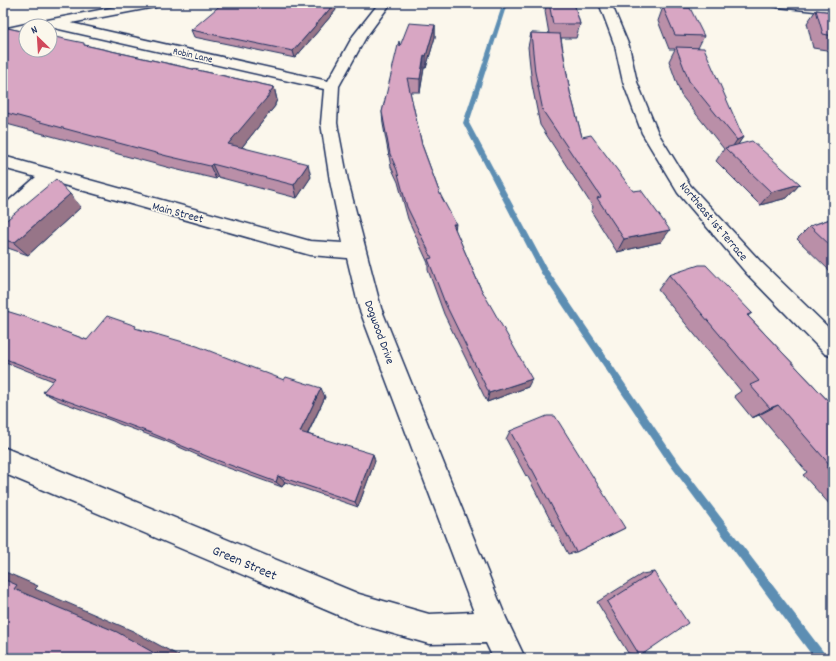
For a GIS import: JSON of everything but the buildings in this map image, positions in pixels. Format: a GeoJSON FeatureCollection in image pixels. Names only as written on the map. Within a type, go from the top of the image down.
{"type":"FeatureCollection","features":[{"type":"Feature","properties":{"kind":"street"},"geometry":{"type":"LineString","coordinates":[[58,22],[155,3]]}},
{"type":"Feature","properties":{"kind":"street","name":"Dogwood Drive"},"geometry":{"type":"LineString","coordinates":[[385,3],[360,36],[332,86],[329,123],[339,181],[370,308],[495,627],[510,658]]}},
{"type":"Feature","properties":{"kind":"street","name":"Northeast 1st Terrace"},"geometry":{"type":"LineString","coordinates":[[605,3],[622,46],[630,82],[650,133],[684,189],[754,268],[833,347]]}},
{"type":"Feature","properties":{"kind":"street"},"geometry":{"type":"LineString","coordinates":[[778,3],[833,9]]}},
{"type":"Feature","properties":{"kind":"street","name":"Robin Lane"},"geometry":{"type":"LineString","coordinates":[[58,24],[332,86]]}},
{"type":"Feature","properties":{"kind":"street"},"geometry":{"type":"LineString","coordinates":[[3,33],[18,30]]}},
{"type":"Feature","properties":{"kind":"street","name":"Main Street"},"geometry":{"type":"LineString","coordinates":[[3,162],[310,248],[355,251]]}},
{"type":"Feature","properties":{"kind":"street"},"geometry":{"type":"LineString","coordinates":[[3,217],[50,175]]}},
{"type":"Feature","properties":{"kind":"street","name":"Green Street"},"geometry":{"type":"LineString","coordinates":[[3,460],[359,609],[429,629],[495,627]]}},
{"type":"Feature","properties":{"kind":"waterway"},"geometry":{"type":"LineString","coordinates":[[504,7],[466,123],[544,271],[671,459],[821,658]]}}]}
